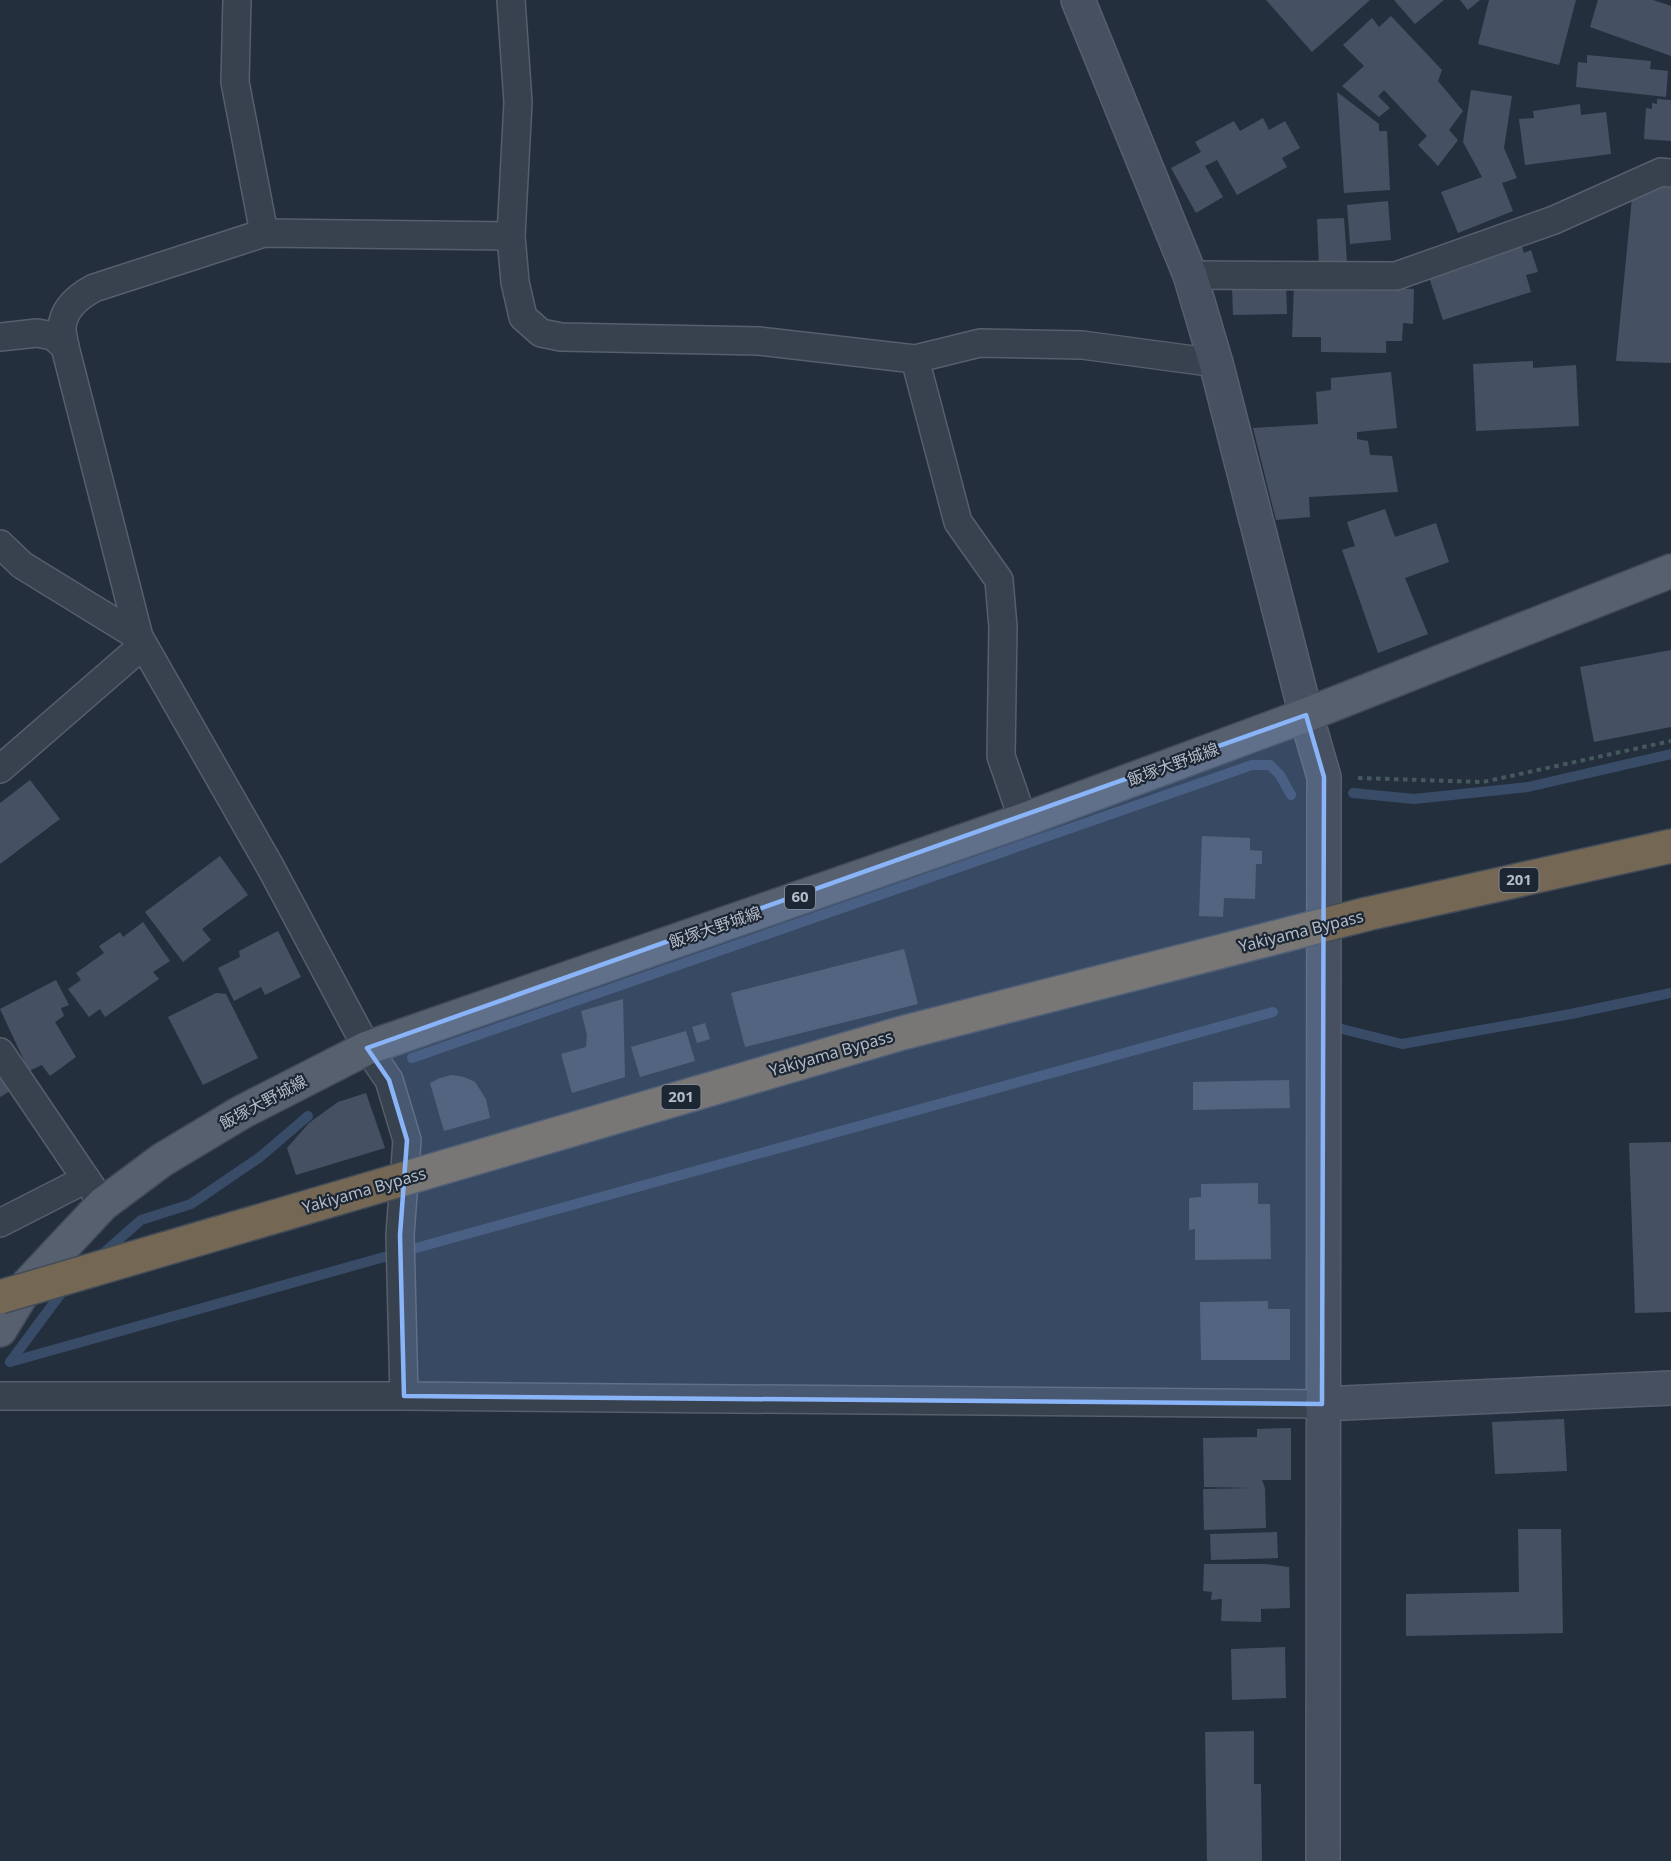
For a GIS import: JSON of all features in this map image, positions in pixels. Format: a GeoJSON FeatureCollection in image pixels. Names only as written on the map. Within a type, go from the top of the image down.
{"type":"FeatureCollection","features":[{"type":"Feature","properties":{"kind":"highway","name":"Yakiyama Bypass"},"geometry":{"type":"LineString","coordinates":[[0,1297],[902,1033],[1367,914],[1671,846]]}},
{"type":"Feature","properties":{"kind":"main road","name":"飯塚大野城線"},"geometry":{"type":"LineString","coordinates":[[0,1330],[28,1284],[94,1192],[162,1160],[242,1112],[368,1048],[1023,820],[1306,715],[1671,571]]}},
{"type":"Feature","properties":{"kind":"street"},"geometry":{"type":"LineString","coordinates":[[237,0],[235,82],[264,233]]}},
{"type":"Feature","properties":{"kind":"street"},"geometry":{"type":"LineString","coordinates":[[511,0],[518,102],[511,236],[515,282],[523,317],[541,333],[561,338],[759,341],[915,359],[980,343],[1082,345],[1216,363]]}},
{"type":"Feature","properties":{"kind":"street"},"geometry":{"type":"LineString","coordinates":[[1086,3],[1190,275],[1216,363],[1324,777],[1323,1861]]}},
{"type":"Feature","properties":{"kind":"street"},"geometry":{"type":"LineString","coordinates":[[1190,275],[1396,276],[1554,220],[1661,172],[1671,172]]}},
{"type":"Feature","properties":{"kind":"street"},"geometry":{"type":"LineString","coordinates":[[404,1396],[401,1251],[407,1140],[389,1080],[368,1048],[271,868],[141,641],[65,347],[62,326],[68,310],[80,296],[94,288],[264,233],[511,236]]}},
{"type":"Feature","properties":{"kind":"street"},"geometry":{"type":"LineString","coordinates":[[0,337],[37,333],[53,336],[65,347]]}},
{"type":"Feature","properties":{"kind":"street"},"geometry":{"type":"LineString","coordinates":[[915,359],[958,522],[999,580],[1003,627],[1001,756],[1023,820]]}},
{"type":"Feature","properties":{"kind":"street"},"geometry":{"type":"LineString","coordinates":[[0,544],[22,565],[141,641]]}},
{"type":"Feature","properties":{"kind":"street"},"geometry":{"type":"LineString","coordinates":[[0,769],[141,641]]}},
{"type":"Feature","properties":{"kind":"street"},"geometry":{"type":"LineString","coordinates":[[0,1052],[94,1192],[0,1223]]}},
{"type":"Feature","properties":{"kind":"street"},"geometry":{"type":"LineString","coordinates":[[0,1396],[404,1396],[1322,1404],[1671,1388]]}},
{"type":"Feature","properties":{"kind":"path"},"geometry":{"type":"LineString","coordinates":[[1324,777],[1483,782],[1671,741]]}},
{"type":"Feature","properties":{"kind":"highlighted area"},"geometry":{"type":"Polygon","coordinates":[[[1306,715],[1324,777],[1322,1404],[404,1396],[400,1235],[407,1140],[389,1080],[367,1048],[1306,715]]]}},
{"type":"Feature","properties":{"kind":"building"},"geometry":{"type":"Polygon","coordinates":[[[1266,0],[1370,0],[1312,52],[1266,0]]]}},
{"type":"Feature","properties":{"kind":"building"},"geometry":{"type":"Polygon","coordinates":[[[1394,0],[1444,0],[1415,24],[1394,0]]]}},
{"type":"Feature","properties":{"kind":"building"},"geometry":{"type":"Polygon","coordinates":[[[1460,0],[1480,0],[1468,10],[1460,0]]]}},
{"type":"Feature","properties":{"kind":"building"},"geometry":{"type":"Polygon","coordinates":[[[1489,0],[1576,0],[1559,65],[1478,44],[1489,0]]]}},
{"type":"Feature","properties":{"kind":"building"},"geometry":{"type":"Polygon","coordinates":[[[1598,0],[1653,0],[1671,6],[1671,56],[1590,27],[1598,0]]]}},
{"type":"Feature","properties":{"kind":"building"},"geometry":{"type":"Polygon","coordinates":[[[1391,16],[1442,70],[1438,81],[1463,111],[1449,130],[1458,140],[1438,166],[1418,145],[1427,136],[1384,90],[1378,96],[1390,108],[1379,117],[1342,86],[1364,66],[1343,45],[1372,18],[1379,27],[1391,16]]]}},
{"type":"Feature","properties":{"kind":"building"},"geometry":{"type":"Polygon","coordinates":[[[1587,55],[1651,61],[1650,69],[1668,71],[1666,97],[1576,87],[1578,62],[1587,63],[1587,55]]]}},
{"type":"Feature","properties":{"kind":"building"},"geometry":{"type":"Polygon","coordinates":[[[1471,90],[1512,96],[1504,148],[1517,178],[1502,183],[1513,211],[1458,233],[1441,192],[1482,177],[1463,142],[1471,90]]]}},
{"type":"Feature","properties":{"kind":"building"},"geometry":{"type":"Polygon","coordinates":[[[1337,92],[1379,124],[1379,131],[1387,131],[1390,190],[1344,193],[1337,92]]]}},
{"type":"Feature","properties":{"kind":"building"},"geometry":{"type":"Polygon","coordinates":[[[1657,99],[1671,100],[1671,141],[1644,139],[1646,108],[1652,109],[1652,103],[1657,104],[1657,99]]]}},
{"type":"Feature","properties":{"kind":"building"},"geometry":{"type":"Polygon","coordinates":[[[1580,104],[1581,115],[1606,112],[1611,154],[1525,165],[1519,119],[1534,118],[1533,111],[1580,104]]]}},
{"type":"Feature","properties":{"kind":"building"},"geometry":{"type":"Polygon","coordinates":[[[1263,118],[1269,130],[1285,121],[1300,148],[1282,158],[1287,167],[1237,195],[1217,160],[1205,166],[1223,197],[1196,213],[1171,168],[1201,152],[1195,142],[1234,121],[1240,131],[1263,118]]]}},
{"type":"Feature","properties":{"kind":"building"},"geometry":{"type":"Polygon","coordinates":[[[1671,186],[1671,363],[1616,361],[1632,198],[1671,186]]]}},
{"type":"Feature","properties":{"kind":"building"},"geometry":{"type":"Polygon","coordinates":[[[1388,201],[1391,240],[1350,244],[1347,205],[1388,201]]]}},
{"type":"Feature","properties":{"kind":"building"},"geometry":{"type":"Polygon","coordinates":[[[1344,218],[1347,263],[1319,265],[1317,219],[1344,218]]]}},
{"type":"Feature","properties":{"kind":"building"},"geometry":{"type":"Polygon","coordinates":[[[1521,244],[1524,253],[1531,250],[1538,272],[1526,275],[1531,292],[1443,320],[1428,274],[1521,244]]]}},
{"type":"Feature","properties":{"kind":"building"},"geometry":{"type":"Polygon","coordinates":[[[1286,285],[1287,314],[1233,315],[1232,286],[1286,285]]]}},
{"type":"Feature","properties":{"kind":"building"},"geometry":{"type":"Polygon","coordinates":[[[1294,285],[1414,289],[1413,324],[1403,323],[1402,341],[1386,341],[1386,353],[1321,352],[1321,337],[1292,337],[1294,285]]]}},
{"type":"Feature","properties":{"kind":"building"},"geometry":{"type":"Polygon","coordinates":[[[1533,361],[1533,368],[1576,365],[1579,426],[1476,431],[1473,364],[1533,361]]]}},
{"type":"Feature","properties":{"kind":"building"},"geometry":{"type":"Polygon","coordinates":[[[1391,372],[1397,428],[1357,432],[1357,439],[1368,441],[1370,455],[1392,456],[1398,492],[1309,497],[1310,517],[1276,520],[1253,428],[1318,424],[1316,392],[1331,390],[1331,378],[1391,372]]]}},
{"type":"Feature","properties":{"kind":"building"},"geometry":{"type":"Polygon","coordinates":[[[1385,509],[1395,537],[1436,523],[1449,562],[1405,578],[1428,634],[1378,653],[1342,550],[1355,546],[1347,522],[1385,509]]]}},
{"type":"Feature","properties":{"kind":"building"},"geometry":{"type":"Polygon","coordinates":[[[1671,650],[1671,727],[1594,742],[1580,667],[1671,650]]]}},
{"type":"Feature","properties":{"kind":"building"},"geometry":{"type":"Polygon","coordinates":[[[30,780],[60,819],[0,864],[0,803],[30,780]]]}},
{"type":"Feature","properties":{"kind":"building"},"geometry":{"type":"Polygon","coordinates":[[[1202,836],[1250,838],[1250,850],[1262,851],[1262,864],[1256,864],[1255,899],[1224,898],[1223,917],[1199,916],[1202,836]]]}},
{"type":"Feature","properties":{"kind":"building"},"geometry":{"type":"Polygon","coordinates":[[[220,856],[248,895],[202,929],[211,940],[183,962],[145,912],[220,856]]]}},
{"type":"Feature","properties":{"kind":"building"},"geometry":{"type":"Polygon","coordinates":[[[143,922],[170,961],[153,972],[159,979],[105,1017],[100,1009],[89,1017],[68,989],[81,980],[76,973],[104,953],[99,946],[120,932],[123,937],[143,922]]]}},
{"type":"Feature","properties":{"kind":"building"},"geometry":{"type":"Polygon","coordinates":[[[278,931],[301,977],[265,995],[261,987],[234,1001],[218,968],[240,957],[239,951],[278,931]]]}},
{"type":"Feature","properties":{"kind":"building"},"geometry":{"type":"Polygon","coordinates":[[[904,949],[918,1004],[745,1047],[731,993],[904,949]]]}},
{"type":"Feature","properties":{"kind":"building"},"geometry":{"type":"Polygon","coordinates":[[[56,980],[69,1005],[61,1008],[64,1016],[55,1022],[76,1057],[50,1076],[42,1065],[29,1071],[0,1009],[56,980]]]}},
{"type":"Feature","properties":{"kind":"building"},"geometry":{"type":"Polygon","coordinates":[[[216,993],[226,994],[258,1058],[203,1085],[168,1017],[216,993]]]}},
{"type":"Feature","properties":{"kind":"building"},"geometry":{"type":"Polygon","coordinates":[[[623,999],[625,1077],[572,1093],[561,1054],[586,1047],[587,1035],[581,1011],[623,999]]]}},
{"type":"Feature","properties":{"kind":"building"},"geometry":{"type":"Polygon","coordinates":[[[705,1023],[710,1039],[697,1043],[692,1027],[705,1023]]]}},
{"type":"Feature","properties":{"kind":"building"},"geometry":{"type":"Polygon","coordinates":[[[686,1031],[695,1061],[640,1077],[631,1047],[686,1031]]]}},
{"type":"Feature","properties":{"kind":"building"},"geometry":{"type":"Polygon","coordinates":[[[0,1074],[10,1091],[0,1097],[0,1074]]]}},
{"type":"Feature","properties":{"kind":"building"},"geometry":{"type":"Polygon","coordinates":[[[452,1075],[475,1082],[486,1099],[490,1118],[444,1131],[430,1083],[452,1075]]]}},
{"type":"Feature","properties":{"kind":"building"},"geometry":{"type":"Polygon","coordinates":[[[1289,1080],[1290,1108],[1193,1110],[1193,1082],[1289,1080]]]}},
{"type":"Feature","properties":{"kind":"building"},"geometry":{"type":"Polygon","coordinates":[[[366,1093],[385,1148],[296,1175],[287,1148],[309,1123],[338,1102],[366,1093]]]}},
{"type":"Feature","properties":{"kind":"building"},"geometry":{"type":"Polygon","coordinates":[[[1671,1142],[1671,1312],[1635,1313],[1629,1143],[1671,1142]]]}},
{"type":"Feature","properties":{"kind":"building"},"geometry":{"type":"Polygon","coordinates":[[[1258,1183],[1258,1204],[1270,1204],[1271,1259],[1195,1260],[1195,1229],[1189,1230],[1189,1198],[1201,1197],[1201,1184],[1258,1183]]]}},
{"type":"Feature","properties":{"kind":"building"},"geometry":{"type":"Polygon","coordinates":[[[1268,1301],[1268,1309],[1290,1309],[1290,1360],[1201,1360],[1200,1302],[1268,1301]]]}},
{"type":"Feature","properties":{"kind":"building"},"geometry":{"type":"Polygon","coordinates":[[[1564,1419],[1567,1471],[1495,1474],[1492,1422],[1564,1419]]]}},
{"type":"Feature","properties":{"kind":"building"},"geometry":{"type":"Polygon","coordinates":[[[1291,1428],[1291,1480],[1262,1480],[1265,1488],[1266,1528],[1204,1530],[1203,1489],[1254,1488],[1204,1487],[1203,1438],[1257,1437],[1257,1429],[1291,1428]]]}},
{"type":"Feature","properties":{"kind":"building"},"geometry":{"type":"Polygon","coordinates":[[[1518,1529],[1561,1529],[1563,1633],[1406,1636],[1406,1594],[1519,1592],[1518,1529]]]}},
{"type":"Feature","properties":{"kind":"building"},"geometry":{"type":"Polygon","coordinates":[[[1277,1532],[1278,1558],[1211,1560],[1210,1534],[1277,1532]]]}},
{"type":"Feature","properties":{"kind":"building"},"geometry":{"type":"Polygon","coordinates":[[[1204,1564],[1266,1564],[1289,1567],[1290,1608],[1261,1609],[1261,1622],[1221,1621],[1222,1599],[1211,1600],[1212,1592],[1203,1591],[1204,1564]]]}},
{"type":"Feature","properties":{"kind":"building"},"geometry":{"type":"Polygon","coordinates":[[[1285,1647],[1286,1698],[1232,1700],[1231,1649],[1285,1647]]]}},
{"type":"Feature","properties":{"kind":"building"},"geometry":{"type":"Polygon","coordinates":[[[1254,1731],[1254,1784],[1261,1784],[1262,1861],[1207,1861],[1205,1732],[1254,1731]]]}},
{"type":"Feature","properties":{"kind":"waterway"},"geometry":{"type":"LineString","coordinates":[[1353,793],[1414,799],[1528,787],[1671,754]]}},
{"type":"Feature","properties":{"kind":"waterway"},"geometry":{"type":"LineString","coordinates":[[412,1058],[1252,765],[1270,765],[1280,775],[1291,795]]}},
{"type":"Feature","properties":{"kind":"waterway"},"geometry":{"type":"LineString","coordinates":[[1338,1028],[1402,1044],[1571,1014],[1671,993]]}},
{"type":"Feature","properties":{"kind":"waterway"},"geometry":{"type":"LineString","coordinates":[[10,1362],[1273,1012]]}},
{"type":"Feature","properties":{"kind":"waterway"},"geometry":{"type":"LineString","coordinates":[[99,1257],[141,1220],[191,1204],[260,1157],[308,1116]]}},
{"type":"Feature","properties":{"kind":"waterway"},"geometry":{"type":"LineString","coordinates":[[10,1362],[65,1288]]}}]}
